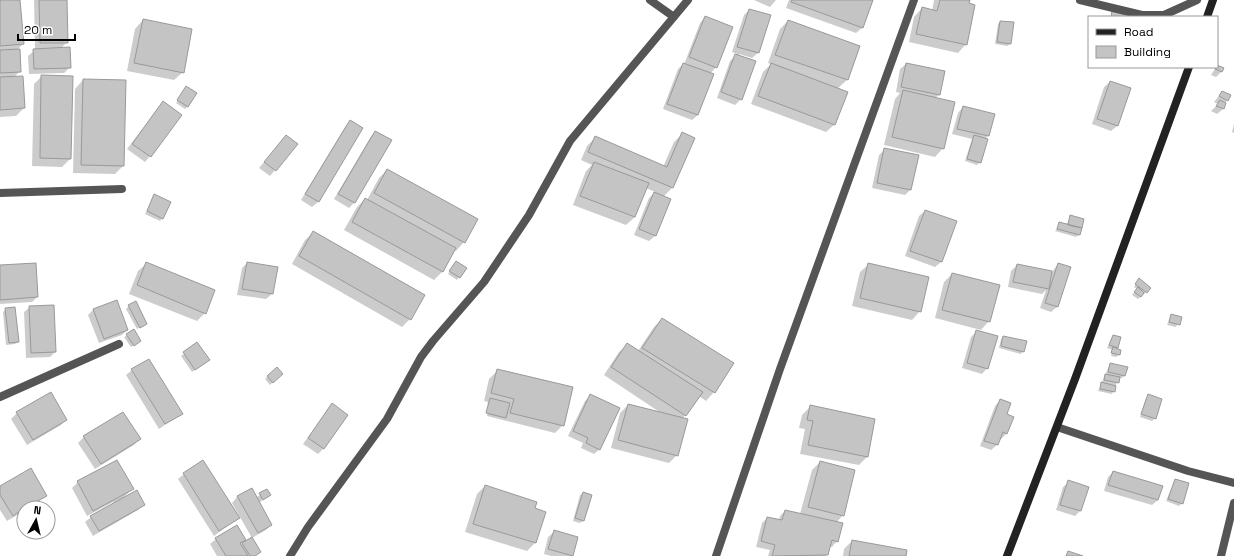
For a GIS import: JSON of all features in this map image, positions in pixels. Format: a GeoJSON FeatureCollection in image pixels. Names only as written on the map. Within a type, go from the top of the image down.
{"type":"FeatureCollection","features":[{"type":"Feature","properties":{"kind":"main road"},"geometry":{"type":"LineString","coordinates":[[1207,16],[1213,0]]}},
{"type":"Feature","properties":{"kind":"main road"},"geometry":{"type":"LineString","coordinates":[[1007,556],[1057,427],[1189,68]]}},
{"type":"Feature","properties":{"kind":"street"},"geometry":{"type":"LineString","coordinates":[[650,0],[674,17]]}},
{"type":"Feature","properties":{"kind":"street"},"geometry":{"type":"LineString","coordinates":[[290,556],[308,526],[387,419],[421,357],[432,341],[447,326],[488,276],[528,215],[570,141],[688,0]]}},
{"type":"Feature","properties":{"kind":"street"},"geometry":{"type":"LineString","coordinates":[[716,556],[780,369],[914,0]]}},
{"type":"Feature","properties":{"kind":"street"},"geometry":{"type":"LineString","coordinates":[[1080,0],[1142,15],[1156,15],[1164,14],[1197,0]]}},
{"type":"Feature","properties":{"kind":"street"},"geometry":{"type":"LineString","coordinates":[[0,193],[122,189]]}},
{"type":"Feature","properties":{"kind":"street"},"geometry":{"type":"LineString","coordinates":[[0,397],[119,344]]}},
{"type":"Feature","properties":{"kind":"street"},"geometry":{"type":"LineString","coordinates":[[1057,427],[1188,471],[1234,483]]}},
{"type":"Feature","properties":{"kind":"street"},"geometry":{"type":"LineString","coordinates":[[1221,556],[1234,504]]}},
{"type":"Feature","properties":{"kind":"building"},"geometry":{"type":"Polygon","coordinates":[[[0,0],[20,0],[24,44],[0,46],[0,0]]]}},
{"type":"Feature","properties":{"kind":"building"},"geometry":{"type":"Polygon","coordinates":[[[39,0],[67,0],[68,43],[40,43],[39,0]]]}},
{"type":"Feature","properties":{"kind":"building"},"geometry":{"type":"Polygon","coordinates":[[[792,0],[873,0],[863,28],[791,2],[792,0]]]}},
{"type":"Feature","properties":{"kind":"building"},"geometry":{"type":"Polygon","coordinates":[[[940,0],[970,0],[969,3],[975,5],[967,45],[916,34],[922,7],[937,11],[940,0]]]}},
{"type":"Feature","properties":{"kind":"building"},"geometry":{"type":"Polygon","coordinates":[[[749,9],[771,15],[759,53],[737,47],[749,9]]]}},
{"type":"Feature","properties":{"kind":"building"},"geometry":{"type":"Polygon","coordinates":[[[1112,11],[1133,16],[1111,16],[1112,11]]]}},
{"type":"Feature","properties":{"kind":"building"},"geometry":{"type":"Polygon","coordinates":[[[705,16],[733,27],[717,68],[689,57],[705,16]]]}},
{"type":"Feature","properties":{"kind":"building"},"geometry":{"type":"Polygon","coordinates":[[[143,19],[192,29],[184,73],[134,63],[143,19]]]}},
{"type":"Feature","properties":{"kind":"building"},"geometry":{"type":"Polygon","coordinates":[[[788,20],[860,46],[848,80],[775,55],[788,20]]]}},
{"type":"Feature","properties":{"kind":"building"},"geometry":{"type":"Polygon","coordinates":[[[1000,21],[1014,22],[1011,44],[997,42],[1000,21]]]}},
{"type":"Feature","properties":{"kind":"building"},"geometry":{"type":"Polygon","coordinates":[[[70,47],[71,68],[34,69],[33,49],[70,47]]]}},
{"type":"Feature","properties":{"kind":"building"},"geometry":{"type":"Polygon","coordinates":[[[20,49],[21,72],[0,73],[0,50],[20,49]]]}},
{"type":"Feature","properties":{"kind":"building"},"geometry":{"type":"Polygon","coordinates":[[[735,54],[756,61],[742,100],[721,92],[735,54]]]}},
{"type":"Feature","properties":{"kind":"building"},"geometry":{"type":"Polygon","coordinates":[[[683,63],[714,74],[698,115],[667,104],[683,63]]]}},
{"type":"Feature","properties":{"kind":"building"},"geometry":{"type":"Polygon","coordinates":[[[771,63],[848,92],[835,125],[758,96],[771,63]]]}},
{"type":"Feature","properties":{"kind":"building"},"geometry":{"type":"Polygon","coordinates":[[[906,63],[945,71],[940,95],[901,87],[906,63]]]}},
{"type":"Feature","properties":{"kind":"building"},"geometry":{"type":"Polygon","coordinates":[[[1218,65],[1224,68],[1222,72],[1215,69],[1218,68],[1218,65]]]}},
{"type":"Feature","properties":{"kind":"building"},"geometry":{"type":"Polygon","coordinates":[[[41,75],[73,76],[71,159],[40,158],[41,75]]]}},
{"type":"Feature","properties":{"kind":"building"},"geometry":{"type":"Polygon","coordinates":[[[23,76],[25,108],[0,110],[0,77],[23,76]]]}},
{"type":"Feature","properties":{"kind":"building"},"geometry":{"type":"Polygon","coordinates":[[[83,79],[126,80],[124,166],[81,165],[83,79]]]}},
{"type":"Feature","properties":{"kind":"building"},"geometry":{"type":"Polygon","coordinates":[[[1110,81],[1131,88],[1118,126],[1097,119],[1110,81]]]}},
{"type":"Feature","properties":{"kind":"building"},"geometry":{"type":"Polygon","coordinates":[[[186,86],[197,93],[188,107],[177,100],[186,86]]]}},
{"type":"Feature","properties":{"kind":"building"},"geometry":{"type":"Polygon","coordinates":[[[903,90],[955,102],[944,149],[892,137],[903,90]]]}},
{"type":"Feature","properties":{"kind":"building"},"geometry":{"type":"Polygon","coordinates":[[[1222,91],[1231,95],[1228,101],[1219,96],[1222,91]]]}},
{"type":"Feature","properties":{"kind":"building"},"geometry":{"type":"Polygon","coordinates":[[[1220,100],[1226,103],[1224,109],[1216,106],[1220,100]]]}},
{"type":"Feature","properties":{"kind":"building"},"geometry":{"type":"Polygon","coordinates":[[[163,101],[182,115],[151,157],[132,144],[163,101]]]}},
{"type":"Feature","properties":{"kind":"building"},"geometry":{"type":"Polygon","coordinates":[[[963,106],[995,114],[989,136],[957,129],[963,106]]]}},
{"type":"Feature","properties":{"kind":"building"},"geometry":{"type":"Polygon","coordinates":[[[350,120],[363,128],[319,202],[305,194],[350,120]]]}},
{"type":"Feature","properties":{"kind":"building"},"geometry":{"type":"Polygon","coordinates":[[[375,131],[392,140],[355,203],[338,194],[375,131]]]}},
{"type":"Feature","properties":{"kind":"building"},"geometry":{"type":"Polygon","coordinates":[[[682,132],[695,138],[673,188],[588,152],[595,136],[667,167],[682,132]]]}},
{"type":"Feature","properties":{"kind":"building"},"geometry":{"type":"Polygon","coordinates":[[[286,135],[298,144],[276,171],[264,162],[286,135]]]}},
{"type":"Feature","properties":{"kind":"building"},"geometry":{"type":"Polygon","coordinates":[[[974,135],[988,139],[981,163],[967,159],[974,135]]]}},
{"type":"Feature","properties":{"kind":"building"},"geometry":{"type":"Polygon","coordinates":[[[884,148],[919,155],[911,190],[877,183],[884,148]]]}},
{"type":"Feature","properties":{"kind":"building"},"geometry":{"type":"Polygon","coordinates":[[[594,162],[649,183],[635,217],[580,196],[594,162]]]}},
{"type":"Feature","properties":{"kind":"building"},"geometry":{"type":"Polygon","coordinates":[[[387,169],[478,219],[465,243],[374,193],[387,169]]]}},
{"type":"Feature","properties":{"kind":"building"},"geometry":{"type":"Polygon","coordinates":[[[654,192],[671,199],[656,236],[639,229],[654,192]]]}},
{"type":"Feature","properties":{"kind":"building"},"geometry":{"type":"Polygon","coordinates":[[[154,194],[171,202],[163,219],[147,211],[154,194]]]}},
{"type":"Feature","properties":{"kind":"building"},"geometry":{"type":"Polygon","coordinates":[[[365,198],[456,248],[443,272],[352,222],[365,198]]]}},
{"type":"Feature","properties":{"kind":"building"},"geometry":{"type":"Polygon","coordinates":[[[925,210],[957,221],[942,262],[910,251],[925,210]]]}},
{"type":"Feature","properties":{"kind":"building"},"geometry":{"type":"Polygon","coordinates":[[[1070,215],[1084,219],[1082,228],[1068,225],[1070,215]]]}},
{"type":"Feature","properties":{"kind":"building"},"geometry":{"type":"Polygon","coordinates":[[[1059,222],[1082,228],[1080,235],[1057,229],[1059,222]]]}},
{"type":"Feature","properties":{"kind":"building"},"geometry":{"type":"Polygon","coordinates":[[[313,231],[425,295],[411,320],[299,256],[313,231]]]}},
{"type":"Feature","properties":{"kind":"building"},"geometry":{"type":"Polygon","coordinates":[[[456,261],[467,268],[460,278],[449,271],[456,261]]]}},
{"type":"Feature","properties":{"kind":"building"},"geometry":{"type":"Polygon","coordinates":[[[146,262],[215,290],[206,314],[137,285],[146,262]]]}},
{"type":"Feature","properties":{"kind":"building"},"geometry":{"type":"Polygon","coordinates":[[[247,262],[278,267],[273,294],[242,289],[247,262]]]}},
{"type":"Feature","properties":{"kind":"building"},"geometry":{"type":"Polygon","coordinates":[[[36,263],[38,297],[0,300],[0,265],[36,263]]]}},
{"type":"Feature","properties":{"kind":"building"},"geometry":{"type":"Polygon","coordinates":[[[868,263],[929,277],[921,312],[860,298],[868,263]]]}},
{"type":"Feature","properties":{"kind":"building"},"geometry":{"type":"Polygon","coordinates":[[[1058,263],[1071,267],[1058,307],[1045,303],[1058,263]]]}},
{"type":"Feature","properties":{"kind":"building"},"geometry":{"type":"Polygon","coordinates":[[[1017,264],[1052,271],[1049,289],[1013,282],[1017,264]]]}},
{"type":"Feature","properties":{"kind":"building"},"geometry":{"type":"Polygon","coordinates":[[[952,273],[1000,285],[990,322],[942,310],[952,273]]]}},
{"type":"Feature","properties":{"kind":"building"},"geometry":{"type":"Polygon","coordinates":[[[1139,278],[1151,288],[1147,293],[1135,284],[1139,278]]]}},
{"type":"Feature","properties":{"kind":"building"},"geometry":{"type":"Polygon","coordinates":[[[1138,287],[1144,293],[1141,297],[1134,292],[1138,287]]]}},
{"type":"Feature","properties":{"kind":"building"},"geometry":{"type":"Polygon","coordinates":[[[117,300],[128,330],[104,339],[93,309],[117,300]]]}},
{"type":"Feature","properties":{"kind":"building"},"geometry":{"type":"Polygon","coordinates":[[[136,301],[147,324],[140,328],[128,305],[136,301]]]}},
{"type":"Feature","properties":{"kind":"building"},"geometry":{"type":"Polygon","coordinates":[[[54,305],[56,352],[31,353],[29,306],[54,305]]]}},
{"type":"Feature","properties":{"kind":"building"},"geometry":{"type":"Polygon","coordinates":[[[15,307],[19,342],[9,343],[5,308],[15,307]]]}},
{"type":"Feature","properties":{"kind":"building"},"geometry":{"type":"Polygon","coordinates":[[[1171,314],[1182,317],[1180,325],[1169,322],[1171,314]]]}},
{"type":"Feature","properties":{"kind":"building"},"geometry":{"type":"Polygon","coordinates":[[[662,318],[734,363],[715,393],[642,348],[662,318]]]}},
{"type":"Feature","properties":{"kind":"building"},"geometry":{"type":"Polygon","coordinates":[[[134,329],[141,341],[134,346],[126,334],[134,329]]]}},
{"type":"Feature","properties":{"kind":"building"},"geometry":{"type":"Polygon","coordinates":[[[976,330],[998,336],[988,369],[967,363],[976,330]]]}},
{"type":"Feature","properties":{"kind":"building"},"geometry":{"type":"Polygon","coordinates":[[[1113,335],[1121,337],[1118,348],[1109,345],[1113,335]]]}},
{"type":"Feature","properties":{"kind":"building"},"geometry":{"type":"Polygon","coordinates":[[[1003,336],[1027,341],[1024,352],[1001,346],[1003,336]]]}},
{"type":"Feature","properties":{"kind":"building"},"geometry":{"type":"Polygon","coordinates":[[[197,342],[210,360],[195,370],[183,352],[197,342]]]}},
{"type":"Feature","properties":{"kind":"building"},"geometry":{"type":"Polygon","coordinates":[[[627,343],[703,392],[686,416],[611,367],[627,343]]]}},
{"type":"Feature","properties":{"kind":"building"},"geometry":{"type":"Polygon","coordinates":[[[1113,347],[1121,350],[1120,355],[1111,353],[1113,347]]]}},
{"type":"Feature","properties":{"kind":"building"},"geometry":{"type":"Polygon","coordinates":[[[149,359],[183,414],[165,424],[131,369],[149,359]]]}},
{"type":"Feature","properties":{"kind":"building"},"geometry":{"type":"Polygon","coordinates":[[[1110,363],[1128,367],[1125,376],[1108,372],[1110,363]]]}},
{"type":"Feature","properties":{"kind":"building"},"geometry":{"type":"Polygon","coordinates":[[[277,367],[283,374],[273,383],[267,376],[277,367]]]}},
{"type":"Feature","properties":{"kind":"building"},"geometry":{"type":"Polygon","coordinates":[[[497,369],[573,387],[564,426],[510,413],[514,399],[491,393],[497,369]]]}},
{"type":"Feature","properties":{"kind":"building"},"geometry":{"type":"Polygon","coordinates":[[[1105,374],[1120,377],[1119,383],[1104,380],[1105,374]]]}},
{"type":"Feature","properties":{"kind":"building"},"geometry":{"type":"Polygon","coordinates":[[[1101,382],[1116,386],[1115,392],[1100,389],[1101,382]]]}},
{"type":"Feature","properties":{"kind":"building"},"geometry":{"type":"Polygon","coordinates":[[[51,392],[67,420],[33,440],[16,412],[51,392]]]}},
{"type":"Feature","properties":{"kind":"building"},"geometry":{"type":"Polygon","coordinates":[[[590,394],[620,408],[600,450],[586,443],[588,438],[573,431],[590,394]]]}},
{"type":"Feature","properties":{"kind":"building"},"geometry":{"type":"Polygon","coordinates":[[[1148,394],[1162,399],[1156,419],[1141,414],[1148,394]]]}},
{"type":"Feature","properties":{"kind":"building"},"geometry":{"type":"Polygon","coordinates":[[[490,398],[510,403],[506,418],[486,413],[490,398]]]}},
{"type":"Feature","properties":{"kind":"building"},"geometry":{"type":"Polygon","coordinates":[[[1000,399],[1011,403],[1007,414],[1014,417],[1007,434],[1003,432],[998,445],[984,441],[1000,399]]]}},
{"type":"Feature","properties":{"kind":"building"},"geometry":{"type":"Polygon","coordinates":[[[332,403],[348,415],[324,449],[308,438],[332,403]]]}},
{"type":"Feature","properties":{"kind":"building"},"geometry":{"type":"Polygon","coordinates":[[[628,404],[688,419],[678,456],[618,440],[628,404]]]}},
{"type":"Feature","properties":{"kind":"building"},"geometry":{"type":"Polygon","coordinates":[[[810,405],[875,419],[868,457],[808,445],[813,421],[807,420],[810,405]]]}},
{"type":"Feature","properties":{"kind":"building"},"geometry":{"type":"Polygon","coordinates":[[[123,412],[141,439],[101,464],[83,436],[123,412]]]}},
{"type":"Feature","properties":{"kind":"building"},"geometry":{"type":"Polygon","coordinates":[[[117,460],[134,489],[93,511],[77,481],[117,460]]]}},
{"type":"Feature","properties":{"kind":"building"},"geometry":{"type":"Polygon","coordinates":[[[203,460],[240,518],[219,531],[183,473],[203,460]]]}},
{"type":"Feature","properties":{"kind":"building"},"geometry":{"type":"Polygon","coordinates":[[[820,461],[855,470],[844,516],[808,507],[820,461]]]}},
{"type":"Feature","properties":{"kind":"building"},"geometry":{"type":"Polygon","coordinates":[[[31,468],[47,496],[39,500],[16,500],[16,514],[13,516],[0,495],[0,486],[31,468]]]}},
{"type":"Feature","properties":{"kind":"building"},"geometry":{"type":"Polygon","coordinates":[[[1113,471],[1163,486],[1158,500],[1108,485],[1113,471]]]}},
{"type":"Feature","properties":{"kind":"building"},"geometry":{"type":"Polygon","coordinates":[[[1175,479],[1189,483],[1183,504],[1168,499],[1175,479]]]}},
{"type":"Feature","properties":{"kind":"building"},"geometry":{"type":"Polygon","coordinates":[[[1068,480],[1089,487],[1081,511],[1060,505],[1068,480]]]}},
{"type":"Feature","properties":{"kind":"building"},"geometry":{"type":"Polygon","coordinates":[[[485,485],[537,502],[535,508],[546,512],[536,543],[473,524],[485,485]]]}},
{"type":"Feature","properties":{"kind":"building"},"geometry":{"type":"Polygon","coordinates":[[[252,488],[272,525],[258,533],[237,496],[252,488]]]}},
{"type":"Feature","properties":{"kind":"building"},"geometry":{"type":"Polygon","coordinates":[[[267,489],[271,495],[263,500],[259,493],[267,489]]]}},
{"type":"Feature","properties":{"kind":"building"},"geometry":{"type":"Polygon","coordinates":[[[137,490],[145,505],[99,531],[90,516],[137,490]]]}},
{"type":"Feature","properties":{"kind":"building"},"geometry":{"type":"Polygon","coordinates":[[[583,492],[592,495],[584,521],[575,518],[583,492]]]}},
{"type":"Feature","properties":{"kind":"building"},"geometry":{"type":"Polygon","coordinates":[[[785,510],[843,523],[838,542],[832,540],[828,555],[772,556],[775,545],[761,541],[767,517],[782,520],[785,510]]]}},
{"type":"Feature","properties":{"kind":"building"},"geometry":{"type":"Polygon","coordinates":[[[237,525],[246,540],[240,543],[248,556],[226,556],[215,538],[237,525]]]}},
{"type":"Feature","properties":{"kind":"building"},"geometry":{"type":"Polygon","coordinates":[[[554,530],[578,537],[573,556],[548,549],[554,530]]]}},
{"type":"Feature","properties":{"kind":"building"},"geometry":{"type":"Polygon","coordinates":[[[252,537],[261,552],[255,556],[250,556],[242,543],[252,537]]]}},
{"type":"Feature","properties":{"kind":"building"},"geometry":{"type":"Polygon","coordinates":[[[852,540],[907,550],[906,556],[849,556],[852,540]]]}},
{"type":"Feature","properties":{"kind":"building"},"geometry":{"type":"Polygon","coordinates":[[[1068,551],[1083,556],[1066,556],[1068,551]]]}}]}
